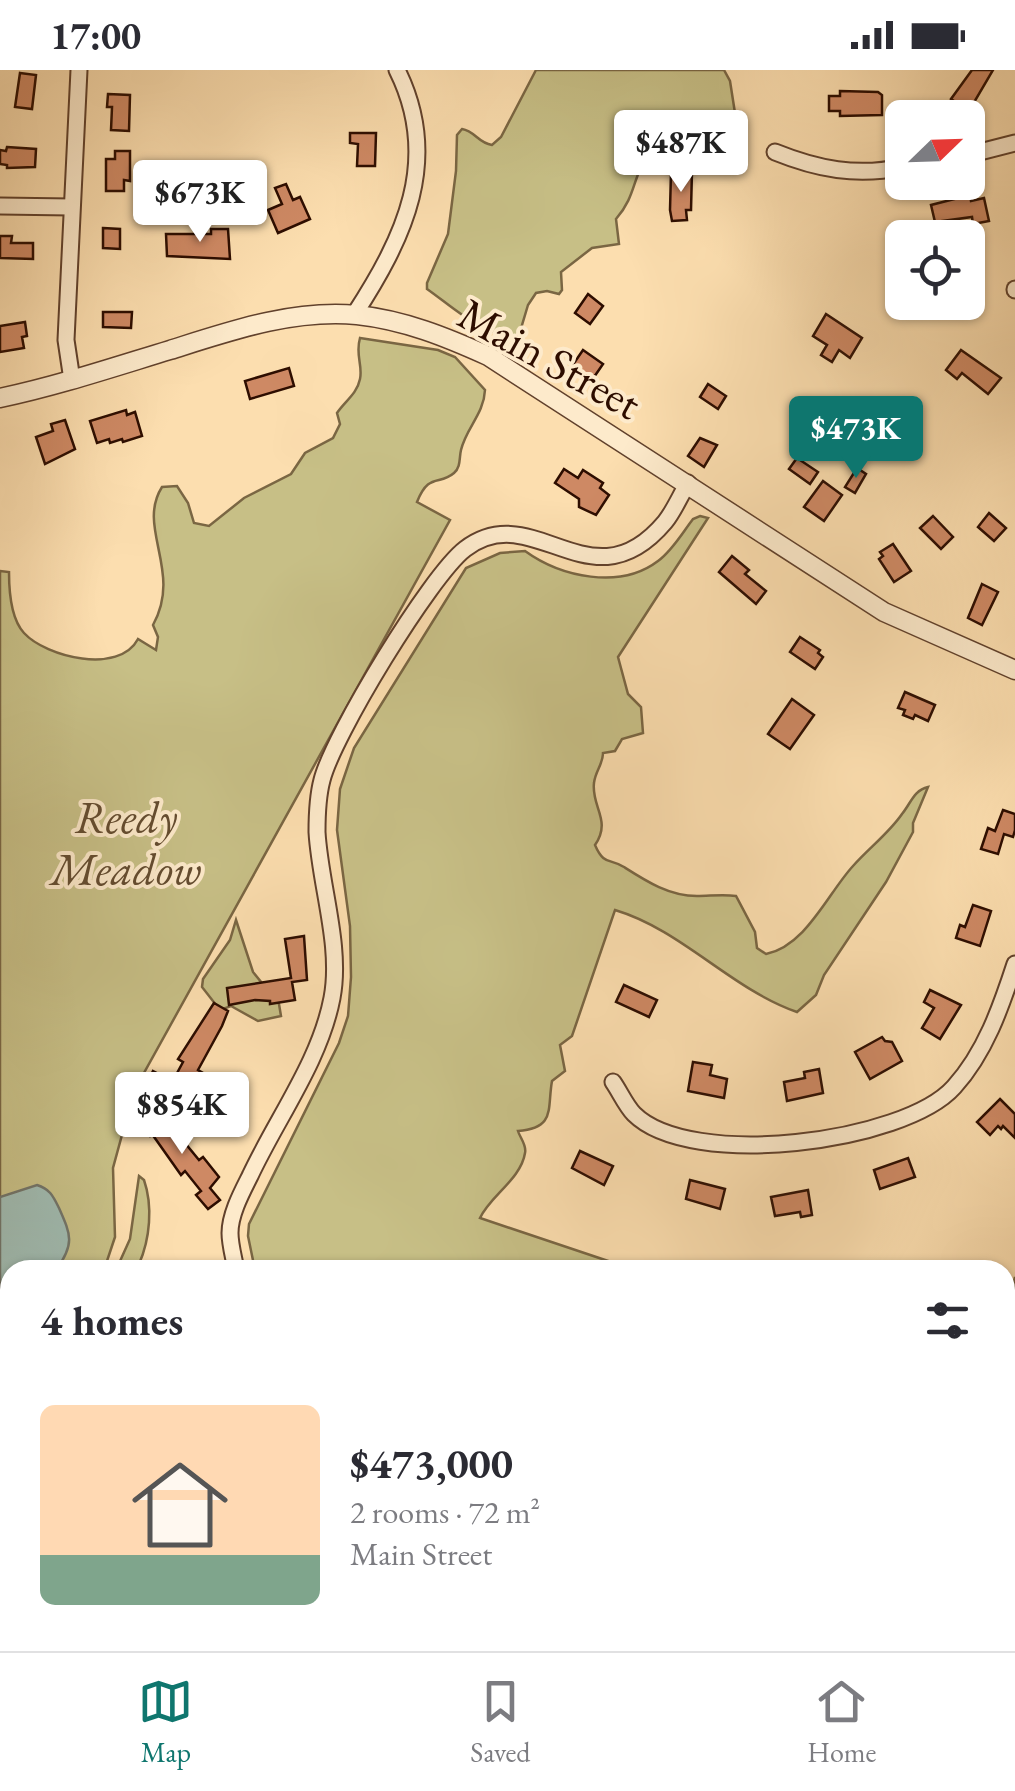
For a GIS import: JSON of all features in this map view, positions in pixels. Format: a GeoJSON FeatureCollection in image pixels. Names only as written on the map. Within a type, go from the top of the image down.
{"type":"FeatureCollection","features":[{"type":"Feature","properties":{"kind":"street"},"geometry":{"type":"LineString","coordinates":[[72,380],[66,340],[79,70]]}},
{"type":"Feature","properties":{"kind":"street"},"geometry":{"type":"LineString","coordinates":[[354,315],[378,277],[407,210],[418,168],[415,118],[397,70]]}},
{"type":"Feature","properties":{"kind":"street"},"geometry":{"type":"LineString","coordinates":[[985,151],[1015,143]]}},
{"type":"Feature","properties":{"kind":"street"},"geometry":{"type":"LineString","coordinates":[[775,152],[835,171],[885,170]]}},
{"type":"Feature","properties":{"kind":"street"},"geometry":{"type":"LineString","coordinates":[[0,206],[71,207]]}},
{"type":"Feature","properties":{"kind":"street","name":"Main Street"},"geometry":{"type":"LineString","coordinates":[[0,398],[261,323],[313,315],[388,320],[440,334],[488,356],[884,612],[1015,670]]}},
{"type":"Feature","properties":{"kind":"street"},"geometry":{"type":"LineString","coordinates":[[234,1260],[230,1230],[240,1197],[316,1047],[333,996],[332,939],[317,829],[322,779],[352,717],[422,601],[453,558],[470,545],[496,535],[522,535],[587,555],[614,558],[640,547],[666,521],[688,483]]}},
{"type":"Feature","properties":{"kind":"street"},"geometry":{"type":"LineString","coordinates":[[614,1082],[635,1116],[673,1135],[706,1142],[766,1146],[874,1130],[920,1112],[953,1089],[983,1048],[1015,964]]}},
{"type":"Feature","properties":{"kind":"green space"},"geometry":{"type":"Polygon","coordinates":[[[536,70],[724,70],[730,81],[735,113],[700,134],[698,163],[693,165],[661,150],[649,154],[628,202],[616,219],[619,244],[592,248],[561,272],[559,294],[536,293],[519,335],[506,335],[470,320],[427,289],[427,283],[448,234],[457,135],[466,130],[492,145],[501,137],[536,70]]]}},
{"type":"Feature","properties":{"kind":"green space","name":"Reedy Meadow"},"geometry":{"type":"Polygon","coordinates":[[[360,338],[438,350],[455,357],[485,390],[463,442],[456,471],[430,483],[417,502],[450,520],[134,1091],[113,1168],[115,1237],[107,1260],[0,1260],[0,571],[9,572],[16,620],[34,642],[82,658],[115,657],[129,650],[138,639],[156,650],[158,637],[153,625],[163,586],[154,518],[155,502],[162,487],[177,486],[194,523],[209,526],[244,498],[291,474],[305,453],[333,438],[340,424],[337,413],[360,379],[360,338]]]}},
{"type":"Feature","properties":{"kind":"green space"},"geometry":{"type":"Polygon","coordinates":[[[708,518],[618,657],[628,694],[641,707],[643,733],[622,739],[615,751],[603,753],[594,783],[602,828],[595,845],[598,852],[604,859],[667,891],[736,896],[755,932],[757,948],[766,954],[793,941],[805,930],[853,866],[891,828],[916,794],[928,787],[913,832],[886,882],[824,975],[816,995],[797,1012],[750,989],[662,931],[615,910],[572,1036],[560,1045],[565,1071],[552,1081],[547,1115],[539,1126],[518,1131],[525,1147],[522,1162],[480,1218],[605,1260],[253,1260],[249,1224],[339,1043],[348,1016],[350,926],[337,830],[340,789],[354,748],[466,568],[500,553],[525,551],[573,573],[591,577],[626,575],[658,561],[693,519],[708,518]]]}},
{"type":"Feature","properties":{"kind":"green space"},"geometry":{"type":"Polygon","coordinates":[[[236,920],[253,972],[279,1004],[281,1016],[258,1021],[231,1006],[220,1010],[202,987],[203,979],[230,940],[236,920]]]}},
{"type":"Feature","properties":{"kind":"green space"},"geometry":{"type":"Polygon","coordinates":[[[139,1176],[147,1190],[149,1211],[141,1260],[121,1260],[130,1239],[139,1176]]]}},
{"type":"Feature","properties":{"kind":"shaded area"},"geometry":{"type":"Polygon","coordinates":[[[37,1185],[48,1191],[68,1233],[62,1260],[0,1260],[0,1197],[37,1185]]]}},
{"type":"Feature","properties":{"kind":"building"},"geometry":{"type":"Polygon","coordinates":[[[972,70],[993,70],[975,100],[951,99],[972,70]]]}},
{"type":"Feature","properties":{"kind":"building"},"geometry":{"type":"Polygon","coordinates":[[[20,73],[36,75],[32,109],[15,107],[20,73]]]}},
{"type":"Feature","properties":{"kind":"building"},"geometry":{"type":"Polygon","coordinates":[[[840,91],[878,92],[882,95],[882,115],[840,116],[840,111],[829,111],[829,96],[840,96],[840,91]]]}},
{"type":"Feature","properties":{"kind":"building"},"geometry":{"type":"Polygon","coordinates":[[[108,94],[130,95],[129,131],[111,130],[108,94]]]}},
{"type":"Feature","properties":{"kind":"building"},"geometry":{"type":"Polygon","coordinates":[[[350,133],[376,133],[375,166],[357,166],[358,144],[350,143],[350,133]]]}},
{"type":"Feature","properties":{"kind":"building"},"geometry":{"type":"Polygon","coordinates":[[[7,147],[36,149],[35,167],[7,168],[0,164],[0,150],[6,151],[7,147]]]}},
{"type":"Feature","properties":{"kind":"building"},"geometry":{"type":"Polygon","coordinates":[[[115,151],[130,151],[130,181],[124,180],[124,191],[106,191],[106,159],[115,159],[115,151]]]}},
{"type":"Feature","properties":{"kind":"building"},"geometry":{"type":"Polygon","coordinates":[[[692,171],[687,220],[672,221],[671,172],[692,171]]]}},
{"type":"Feature","properties":{"kind":"building"},"geometry":{"type":"Polygon","coordinates":[[[286,184],[293,200],[300,197],[310,219],[278,233],[268,210],[282,204],[275,188],[286,184]]]}},
{"type":"Feature","properties":{"kind":"building"},"geometry":{"type":"Polygon","coordinates":[[[950,200],[984,200],[989,221],[972,217],[935,220],[931,205],[950,200]]]}},
{"type":"Feature","properties":{"kind":"building"},"geometry":{"type":"Polygon","coordinates":[[[103,228],[120,229],[120,249],[103,248],[103,228]]]}},
{"type":"Feature","properties":{"kind":"building"},"geometry":{"type":"Polygon","coordinates":[[[211,229],[228,229],[230,259],[167,256],[166,234],[211,234],[211,229]]]}},
{"type":"Feature","properties":{"kind":"building"},"geometry":{"type":"Polygon","coordinates":[[[0,236],[12,236],[11,243],[33,243],[33,259],[0,258],[0,236]]]}},
{"type":"Feature","properties":{"kind":"building"},"geometry":{"type":"Polygon","coordinates":[[[588,294],[603,306],[590,324],[575,313],[588,294]]]}},
{"type":"Feature","properties":{"kind":"building"},"geometry":{"type":"Polygon","coordinates":[[[103,312],[132,312],[131,328],[103,327],[103,312]]]}},
{"type":"Feature","properties":{"kind":"building"},"geometry":{"type":"Polygon","coordinates":[[[826,314],[862,338],[850,358],[839,350],[832,362],[821,355],[827,345],[813,336],[826,314]]]}},
{"type":"Feature","properties":{"kind":"building"},"geometry":{"type":"Polygon","coordinates":[[[25,322],[24,348],[0,352],[0,326],[25,322]]]}},
{"type":"Feature","properties":{"kind":"building"},"geometry":{"type":"Polygon","coordinates":[[[583,350],[603,364],[592,380],[572,366],[583,350]]]}},
{"type":"Feature","properties":{"kind":"building"},"geometry":{"type":"Polygon","coordinates":[[[961,350],[1001,378],[988,394],[962,373],[957,379],[946,370],[961,350]]]}},
{"type":"Feature","properties":{"kind":"building"},"geometry":{"type":"Polygon","coordinates":[[[289,368],[294,386],[250,399],[245,381],[289,368]]]}},
{"type":"Feature","properties":{"kind":"building"},"geometry":{"type":"Polygon","coordinates":[[[708,384],[726,396],[718,409],[700,397],[708,384]]]}},
{"type":"Feature","properties":{"kind":"building"},"geometry":{"type":"Polygon","coordinates":[[[126,410],[127,415],[135,412],[142,436],[123,442],[122,439],[110,443],[109,439],[97,443],[90,421],[126,410]]]}},
{"type":"Feature","properties":{"kind":"building"},"geometry":{"type":"Polygon","coordinates":[[[65,420],[75,449],[45,464],[36,437],[53,431],[51,424],[65,420]]]}},
{"type":"Feature","properties":{"kind":"building"},"geometry":{"type":"Polygon","coordinates":[[[700,438],[717,445],[704,467],[688,456],[700,438]]]}},
{"type":"Feature","properties":{"kind":"building"},"geometry":{"type":"Polygon","coordinates":[[[797,458],[818,472],[810,484],[789,469],[797,458]]]}},
{"type":"Feature","properties":{"kind":"building"},"geometry":{"type":"Polygon","coordinates":[[[857,468],[866,474],[855,493],[845,487],[857,468]]]}},
{"type":"Feature","properties":{"kind":"building"},"geometry":{"type":"Polygon","coordinates":[[[564,469],[578,478],[583,470],[603,483],[600,488],[609,495],[596,515],[579,507],[579,499],[555,483],[564,469]]]}},
{"type":"Feature","properties":{"kind":"building"},"geometry":{"type":"Polygon","coordinates":[[[823,481],[842,495],[824,521],[804,507],[823,481]]]}},
{"type":"Feature","properties":{"kind":"building"},"geometry":{"type":"Polygon","coordinates":[[[989,513],[1006,528],[994,541],[978,527],[989,513]]]}},
{"type":"Feature","properties":{"kind":"building"},"geometry":{"type":"Polygon","coordinates":[[[933,516],[953,537],[941,549],[920,528],[933,516]]]}},
{"type":"Feature","properties":{"kind":"building"},"geometry":{"type":"Polygon","coordinates":[[[893,544],[911,571],[894,582],[879,559],[883,556],[880,552],[893,544]]]}},
{"type":"Feature","properties":{"kind":"building"},"geometry":{"type":"Polygon","coordinates":[[[732,556],[749,570],[745,574],[766,591],[756,604],[719,572],[732,556]]]}},
{"type":"Feature","properties":{"kind":"building"},"geometry":{"type":"Polygon","coordinates":[[[982,584],[998,592],[982,625],[968,618],[982,584]]]}},
{"type":"Feature","properties":{"kind":"building"},"geometry":{"type":"Polygon","coordinates":[[[800,637],[820,650],[818,653],[823,657],[815,669],[790,652],[800,637]]]}},
{"type":"Feature","properties":{"kind":"building"},"geometry":{"type":"Polygon","coordinates":[[[905,692],[935,705],[928,721],[903,715],[905,710],[898,708],[905,692]]]}},
{"type":"Feature","properties":{"kind":"building"},"geometry":{"type":"Polygon","coordinates":[[[792,699],[814,715],[790,749],[768,734],[792,699]]]}},
{"type":"Feature","properties":{"kind":"building"},"geometry":{"type":"Polygon","coordinates":[[[1003,810],[1015,814],[1013,837],[1004,834],[998,854],[981,849],[988,828],[995,831],[1003,810]]]}},
{"type":"Feature","properties":{"kind":"building"},"geometry":{"type":"Polygon","coordinates":[[[973,905],[991,911],[980,946],[956,938],[973,905]]]}},
{"type":"Feature","properties":{"kind":"building"},"geometry":{"type":"Polygon","coordinates":[[[304,936],[307,980],[292,982],[295,1000],[270,1004],[255,1000],[229,1005],[227,988],[291,978],[285,939],[304,936]]]}},
{"type":"Feature","properties":{"kind":"building"},"geometry":{"type":"Polygon","coordinates":[[[624,985],[657,1000],[649,1017],[616,1002],[624,985]]]}},
{"type":"Feature","properties":{"kind":"building"},"geometry":{"type":"Polygon","coordinates":[[[930,990],[961,1005],[940,1039],[922,1028],[934,1008],[924,1002],[930,990]]]}},
{"type":"Feature","properties":{"kind":"building"},"geometry":{"type":"Polygon","coordinates":[[[214,1003],[228,1011],[222,1026],[198,1070],[203,1073],[190,1096],[179,1090],[178,1093],[169,1088],[183,1062],[178,1059],[214,1003]]]}},
{"type":"Feature","properties":{"kind":"building"},"geometry":{"type":"Polygon","coordinates":[[[882,1037],[892,1042],[902,1061],[870,1079],[855,1052],[882,1037]]]}},
{"type":"Feature","properties":{"kind":"building"},"geometry":{"type":"Polygon","coordinates":[[[693,1062],[712,1065],[710,1075],[727,1079],[724,1098],[688,1091],[693,1062]]]}},
{"type":"Feature","properties":{"kind":"building"},"geometry":{"type":"Polygon","coordinates":[[[819,1069],[823,1093],[787,1101],[784,1082],[805,1078],[804,1072],[819,1069]]]}},
{"type":"Feature","properties":{"kind":"building"},"geometry":{"type":"Polygon","coordinates":[[[153,1071],[172,1081],[164,1095],[146,1085],[153,1071]]]}},
{"type":"Feature","properties":{"kind":"building"},"geometry":{"type":"Polygon","coordinates":[[[1000,1099],[1015,1114],[1015,1138],[1003,1126],[990,1135],[977,1122],[1000,1099]]]}},
{"type":"Feature","properties":{"kind":"building"},"geometry":{"type":"Polygon","coordinates":[[[147,1109],[161,1126],[167,1121],[199,1160],[203,1157],[219,1177],[210,1188],[220,1200],[208,1209],[196,1195],[201,1191],[185,1171],[181,1175],[152,1134],[135,1118],[147,1109]]]}},
{"type":"Feature","properties":{"kind":"building"},"geometry":{"type":"Polygon","coordinates":[[[580,1151],[613,1166],[604,1185],[572,1168],[580,1151]]]}},
{"type":"Feature","properties":{"kind":"building"},"geometry":{"type":"Polygon","coordinates":[[[908,1158],[915,1177],[880,1189],[874,1170],[908,1158]]]}},
{"type":"Feature","properties":{"kind":"building"},"geometry":{"type":"Polygon","coordinates":[[[690,1180],[725,1189],[720,1209],[686,1199],[690,1180]]]}},
{"type":"Feature","properties":{"kind":"building"},"geometry":{"type":"Polygon","coordinates":[[[808,1190],[812,1215],[801,1217],[800,1212],[775,1216],[771,1197],[808,1190]]]}}]}
